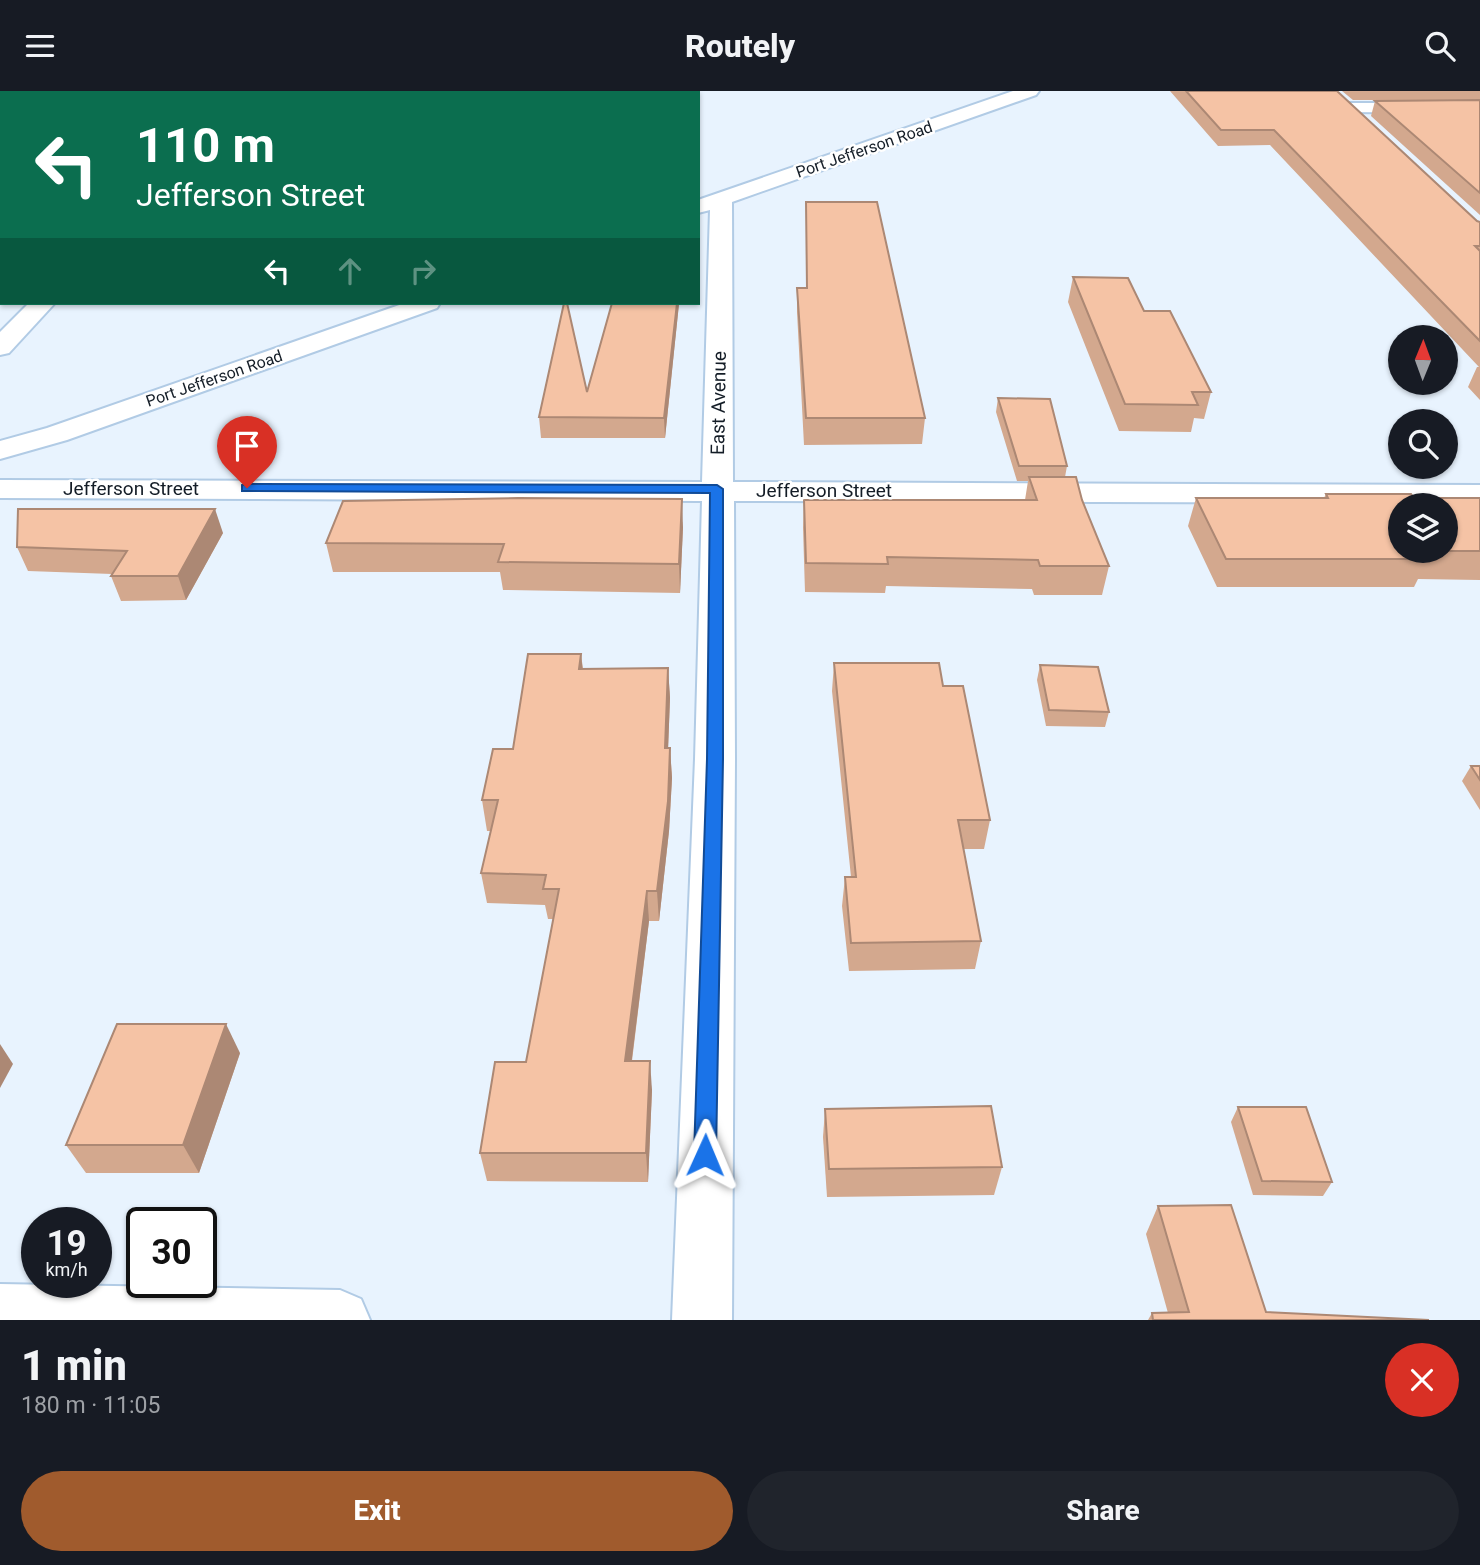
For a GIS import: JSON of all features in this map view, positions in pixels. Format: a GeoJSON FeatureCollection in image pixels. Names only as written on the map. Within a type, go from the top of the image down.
{"type":"FeatureCollection","features":[{"type":"Feature","properties":{"kind":"street","name":"Port Jefferson Road"},"geometry":{"type":"LineString","coordinates":[[710,203],[1030,91]]}},
{"type":"Feature","properties":{"kind":"street"},"geometry":{"type":"LineString","coordinates":[[1329,91],[1367,126]]}},
{"type":"Feature","properties":{"kind":"street"},"geometry":{"type":"LineString","coordinates":[[1347,108],[1480,108]]}},
{"type":"Feature","properties":{"kind":"street","name":"East Avenue"},"geometry":{"type":"LineString","coordinates":[[702,1320],[715,759],[717,489],[710,203]]}},
{"type":"Feature","properties":{"kind":"street"},"geometry":{"type":"LineString","coordinates":[[0,347],[41,305]]}},
{"type":"Feature","properties":{"kind":"street","name":"Port Jefferson Road"},"geometry":{"type":"LineString","coordinates":[[0,450],[57,434],[422,305]]}},
{"type":"Feature","properties":{"kind":"street","name":"Jefferson Street"},"geometry":{"type":"LineString","coordinates":[[0,489],[717,489],[1480,494]]}},
{"type":"Feature","properties":{"kind":"street"},"geometry":{"type":"LineString","coordinates":[[0,1314],[340,1320]]}},
{"type":"Feature","properties":{"kind":"building"},"geometry":{"type":"Polygon","coordinates":[[[1186,91],[1337,91],[1480,222],[1480,246],[1475,246],[1480,251],[1480,341],[1274,130],[1221,130],[1186,91]]]}},
{"type":"Feature","properties":{"kind":"building"},"geometry":{"type":"Polygon","coordinates":[[[1480,100],[1480,193],[1375,101],[1480,100]]]}},
{"type":"Feature","properties":{"kind":"building"},"geometry":{"type":"Polygon","coordinates":[[[806,202],[877,202],[925,418],[806,418],[797,288],[807,288],[806,202]]]}},
{"type":"Feature","properties":{"kind":"building"},"geometry":{"type":"Polygon","coordinates":[[[1073,277],[1128,278],[1144,311],[1170,311],[1211,392],[1192,392],[1198,405],[1125,404],[1073,277]]]}},
{"type":"Feature","properties":{"kind":"building"},"geometry":{"type":"Polygon","coordinates":[[[564,305],[567,305],[587,392],[611,305],[677,305],[664,418],[539,417],[564,305]]]}},
{"type":"Feature","properties":{"kind":"building"},"geometry":{"type":"Polygon","coordinates":[[[998,398],[1050,399],[1067,466],[1019,466],[998,398]]]}},
{"type":"Feature","properties":{"kind":"building"},"geometry":{"type":"Polygon","coordinates":[[[1029,477],[1076,477],[1082,500],[1109,566],[1040,566],[1038,560],[887,557],[888,564],[806,563],[804,500],[1037,500],[1029,477]]]}},
{"type":"Feature","properties":{"kind":"building"},"geometry":{"type":"Polygon","coordinates":[[[1326,494],[1388,494],[1388,559],[1226,559],[1196,498],[1328,498],[1326,494]]]}},
{"type":"Feature","properties":{"kind":"building"},"geometry":{"type":"Polygon","coordinates":[[[1458,498],[1480,498],[1480,551],[1458,551],[1458,498]]]}},
{"type":"Feature","properties":{"kind":"building"},"geometry":{"type":"Polygon","coordinates":[[[682,499],[679,564],[498,562],[504,544],[326,543],[343,501],[682,499]]]}},
{"type":"Feature","properties":{"kind":"building"},"geometry":{"type":"Polygon","coordinates":[[[18,509],[215,509],[178,576],[111,576],[127,551],[17,547],[18,509]]]}},
{"type":"Feature","properties":{"kind":"building"},"geometry":{"type":"Polygon","coordinates":[[[528,654],[581,654],[579,669],[668,668],[665,748],[670,748],[668,801],[657,891],[647,891],[625,1061],[650,1061],[646,1153],[480,1153],[495,1062],[526,1062],[559,889],[543,889],[546,875],[481,873],[498,800],[482,800],[493,749],[513,749],[528,654]]]}},
{"type":"Feature","properties":{"kind":"building"},"geometry":{"type":"Polygon","coordinates":[[[834,663],[939,663],[943,686],[963,686],[990,820],[958,820],[981,941],[851,943],[845,877],[856,877],[834,663]]]}},
{"type":"Feature","properties":{"kind":"building"},"geometry":{"type":"Polygon","coordinates":[[[1040,665],[1098,667],[1109,712],[1049,710],[1040,665]]]}},
{"type":"Feature","properties":{"kind":"building"},"geometry":{"type":"Polygon","coordinates":[[[1471,766],[1480,766],[1480,780],[1471,766]]]}},
{"type":"Feature","properties":{"kind":"building"},"geometry":{"type":"Polygon","coordinates":[[[117,1024],[226,1024],[183,1145],[66,1145],[117,1024]]]}},
{"type":"Feature","properties":{"kind":"building"},"geometry":{"type":"Polygon","coordinates":[[[991,1106],[1002,1167],[829,1169],[825,1109],[991,1106]]]}},
{"type":"Feature","properties":{"kind":"building"},"geometry":{"type":"Polygon","coordinates":[[[1238,1107],[1306,1107],[1332,1182],[1262,1181],[1238,1107]]]}},
{"type":"Feature","properties":{"kind":"building"},"geometry":{"type":"Polygon","coordinates":[[[1231,1205],[1266,1312],[1429,1320],[1153,1320],[1152,1313],[1189,1312],[1158,1206],[1231,1205]]]}},
{"type":"Feature","properties":{"kind":"route"},"geometry":{"type":"LineString","coordinates":[[247,488],[717,489],[715,759],[705,1155]]}}]}
